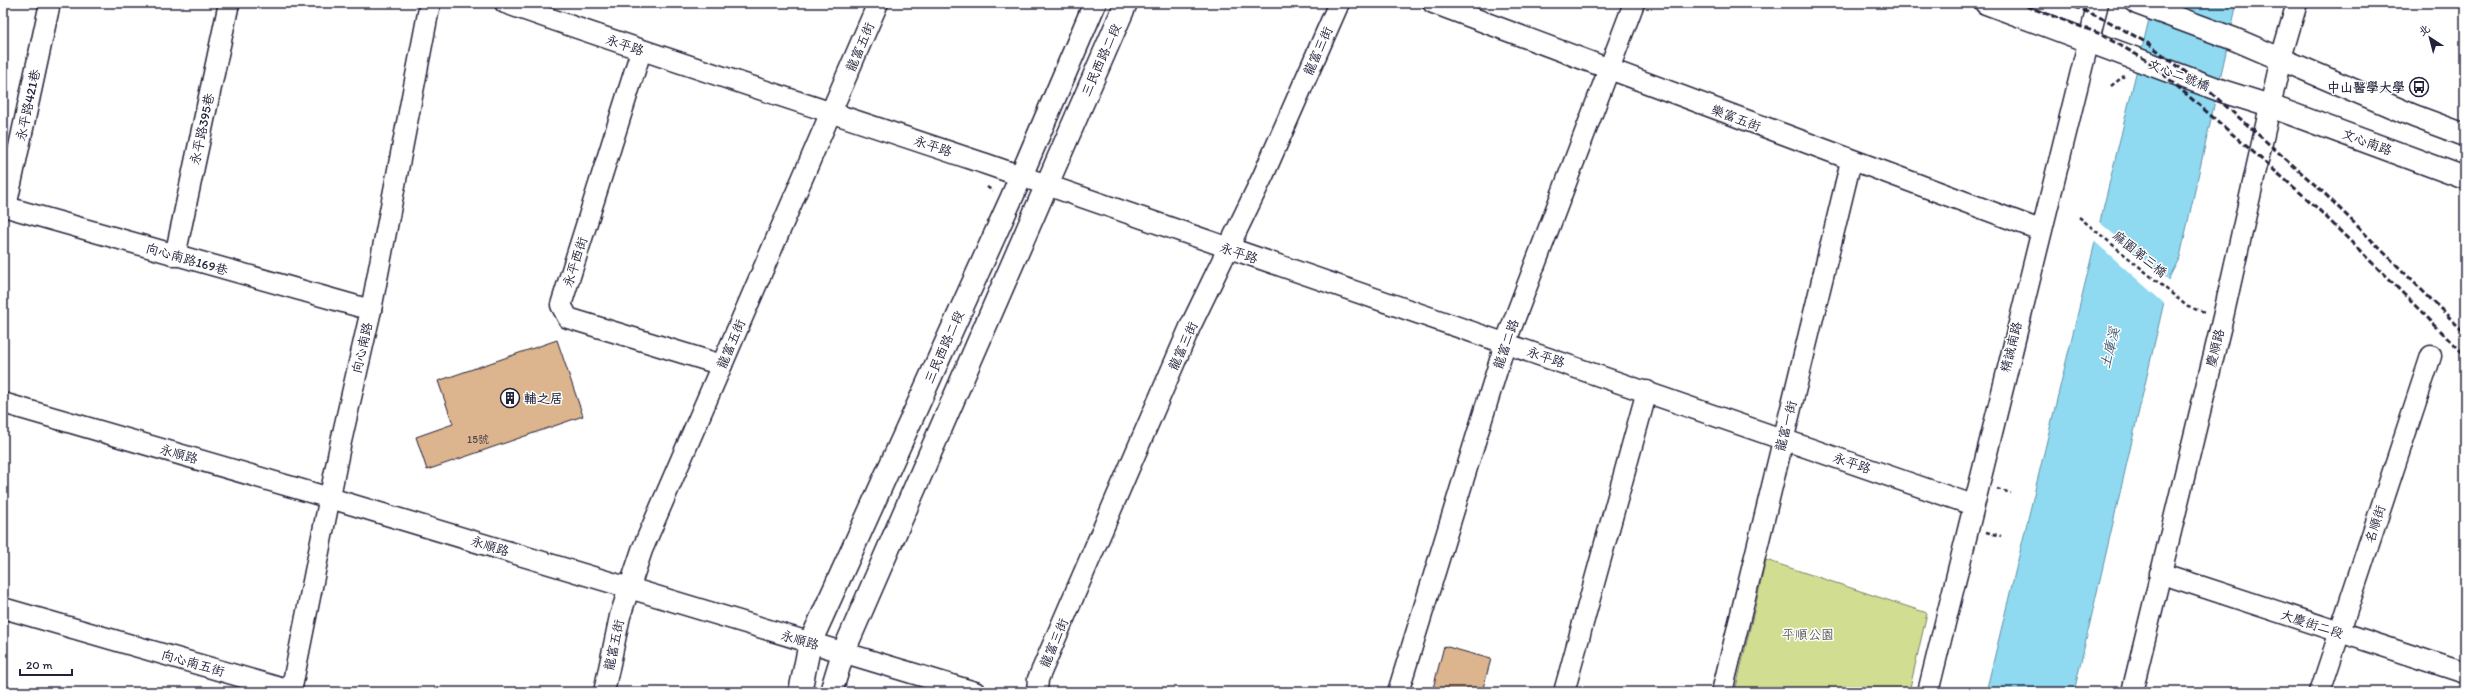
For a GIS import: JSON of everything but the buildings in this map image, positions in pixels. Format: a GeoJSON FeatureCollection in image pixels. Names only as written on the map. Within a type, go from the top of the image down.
{"type":"FeatureCollection","features":[{"type":"Feature","properties":{"kind":"street","name":"永平路421巷"},"geometry":{"type":"LineString","coordinates":[[5,207],[50,3]]}},
{"type":"Feature","properties":{"kind":"street","name":"永平路395巷"},"geometry":{"type":"LineString","coordinates":[[176,256],[229,3]]}},
{"type":"Feature","properties":{"kind":"street","name":"向心南路"},"geometry":{"type":"LineString","coordinates":[[291,691],[330,498],[371,310],[430,3]]}},
{"type":"Feature","properties":{"kind":"street","name":"永平路"},"geometry":{"type":"LineString","coordinates":[[505,3],[641,51],[832,112],[1020,176],[1227,249],[1973,505]]}},
{"type":"Feature","properties":{"kind":"street","name":"龍富五街"},"geometry":{"type":"LineString","coordinates":[[604,692],[620,616],[642,550],[878,3]]}},
{"type":"Feature","properties":{"kind":"street","name":"三民西路二段"},"geometry":{"type":"LineString","coordinates":[[800,692],[810,643],[1020,176],[1095,3]]}},
{"type":"Feature","properties":{"kind":"street","name":"三民西路二段"},"geometry":{"type":"LineString","coordinates":[[831,692],[843,653],[1045,186],[1126,3]]}},
{"type":"Feature","properties":{"kind":"street","name":"龍富三街"},"geometry":{"type":"LineString","coordinates":[[1036,692],[1038,679],[1190,327],[1263,176],[1339,3]]}},
{"type":"Feature","properties":{"kind":"street","name":"樂富五街"},"geometry":{"type":"LineString","coordinates":[[1432,3],[1851,161],[2040,230]]}},
{"type":"Feature","properties":{"kind":"street","name":"龍富二路"},"geometry":{"type":"LineString","coordinates":[[1398,692],[1505,344],[1634,3]]}},
{"type":"Feature","properties":{"kind":"street"},"geometry":{"type":"LineString","coordinates":[[1986,3],[2089,41]]}},
{"type":"Feature","properties":{"kind":"street","name":"精誠南路"},"geometry":{"type":"LineString","coordinates":[[1928,692],[2040,230],[2098,3]]}},
{"type":"Feature","properties":{"kind":"street"},"geometry":{"type":"LineString","coordinates":[[2137,3],[2281,58],[2414,116],[2465,135]]}},
{"type":"Feature","properties":{"kind":"street","name":"慶順路"},"geometry":{"type":"LineString","coordinates":[[2132,692],[2222,317],[2281,58],[2297,3]]}},
{"type":"Feature","properties":{"kind":"street","name":"文心二號橋"},"geometry":{"type":"LineString","coordinates":[[2089,41],[2225,92],[2270,106]]}},
{"type":"Feature","properties":{"kind":"street","name":"永平西街"},"geometry":{"type":"LineString","coordinates":[[641,51],[561,305],[568,318],[722,365]]}},
{"type":"Feature","properties":{"kind":"street","name":"文心南路"},"geometry":{"type":"LineString","coordinates":[[2270,106],[2465,178]]}},
{"type":"Feature","properties":{"kind":"street","name":"龍富一街"},"geometry":{"type":"LineString","coordinates":[[1722,692],[1851,161]]}},
{"type":"Feature","properties":{"kind":"street","name":"向心南路169巷"},"geometry":{"type":"LineString","coordinates":[[5,207],[371,310]]}},
{"type":"Feature","properties":{"kind":"street","name":"名順街"},"geometry":{"type":"LineString","coordinates":[[2320,692],[2431,356]]}},
{"type":"Feature","properties":{"kind":"street"},"geometry":{"type":"LineString","coordinates":[[1564,692],[1647,392]]}},
{"type":"Feature","properties":{"kind":"street","name":"永順路"},"geometry":{"type":"LineString","coordinates":[[3,403],[330,498],[975,692]]}},
{"type":"Feature","properties":{"kind":"street","name":"大慶街二段"},"geometry":{"type":"LineString","coordinates":[[2160,573],[2339,633],[2465,672]]}},
{"type":"Feature","properties":{"kind":"street","name":"向心南五街"},"geometry":{"type":"LineString","coordinates":[[3,608],[291,691]]}},
{"type":"Feature","properties":{"kind":"path"},"geometry":{"type":"LineString","coordinates":[[2111,86],[2124,76]]}},
{"type":"Feature","properties":{"kind":"path"},"geometry":{"type":"LineString","coordinates":[[987,187],[993,190]]}},
{"type":"Feature","properties":{"kind":"path","name":"麻園第三橋"},"geometry":{"type":"LineString","coordinates":[[2079,217],[2188,307]]}},
{"type":"Feature","properties":{"kind":"path"},"geometry":{"type":"LineString","coordinates":[[1990,487],[2012,493]]}},
{"type":"Feature","properties":{"kind":"path"},"geometry":{"type":"LineString","coordinates":[[1984,532],[2001,536]]}},
{"type":"Feature","properties":{"kind":"green space","name":"平順公園"},"geometry":{"type":"Polygon","coordinates":[[[1766,560],[1927,613],[1909,692],[1735,692],[1766,560]]]}},
{"type":"Feature","properties":{"kind":"water","name":"土庫溪"},"geometry":{"type":"Polygon","coordinates":[[[2153,3],[2237,3],[2180,257],[2170,276],[2074,692],[1986,692],[2153,3]]]}},
{"type":"Feature","properties":{"kind":"pier"},"geometry":{"type":"Polygon","coordinates":[[[2099,222],[2171,282],[2166,305],[2094,241],[2099,222]]]}},
{"type":"Feature","properties":{"kind":"railway"},"geometry":{"type":"LineString","coordinates":[[2018,3],[2098,33],[2148,61],[2312,203],[2465,355]]}},
{"type":"Feature","properties":{"kind":"railway"},"geometry":{"type":"LineString","coordinates":[[2066,3],[2106,20],[2149,44],[2201,84],[2322,191],[2465,333]]}},
{"type":"Feature","properties":{"kind":"place","name":"中山醫學大學"},"geometry":{"type":"Point","coordinates":[2419,87]}},
{"type":"Feature","properties":{"kind":"place","name":"輔之居"},"geometry":{"type":"Point","coordinates":[510,398]}}]}
